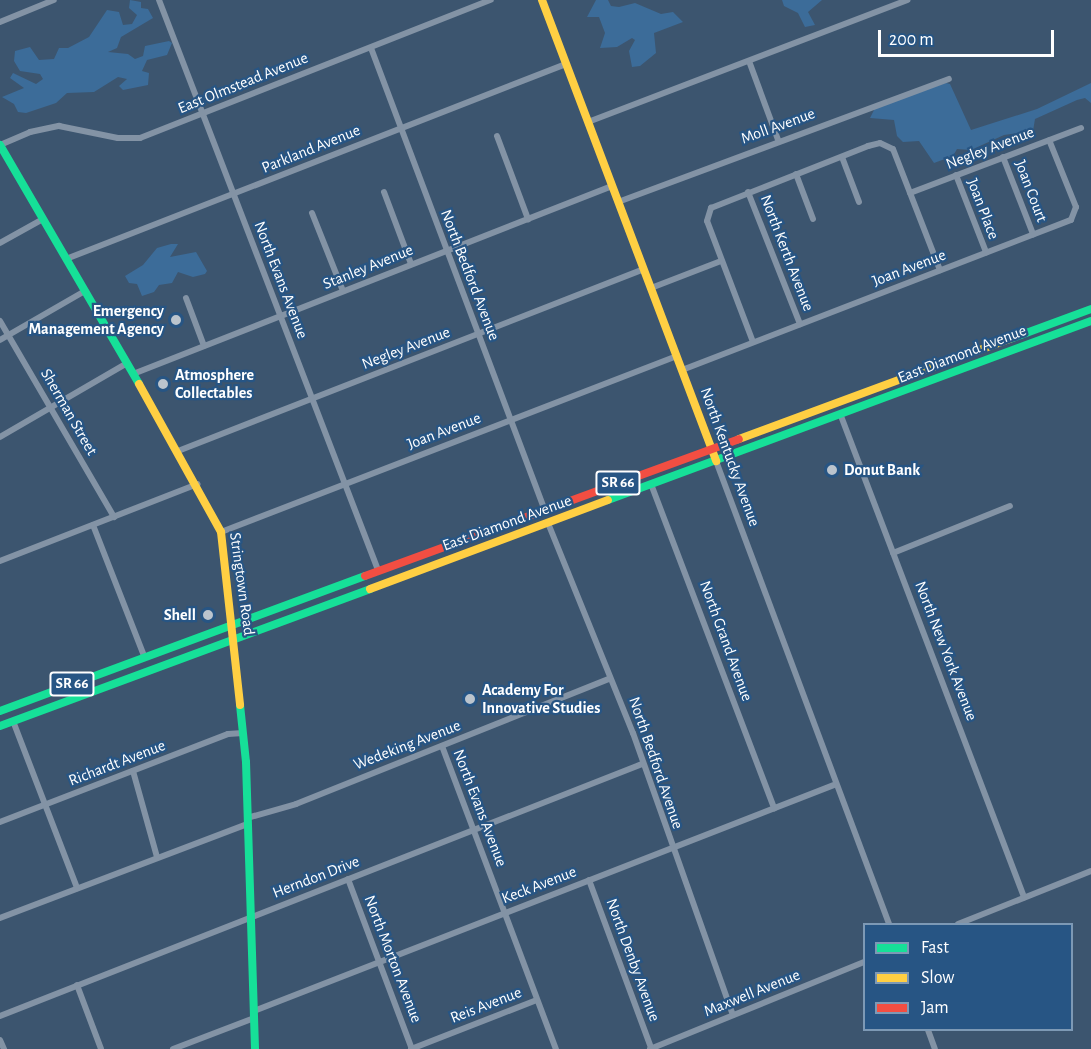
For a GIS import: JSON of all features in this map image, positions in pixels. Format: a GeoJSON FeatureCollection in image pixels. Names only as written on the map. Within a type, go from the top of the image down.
{"type":"FeatureCollection","features":[{"type":"Feature","properties":{"kind":"main road","name":"North Kentucky Avenue"},"geometry":{"type":"LineString","coordinates":[[542,0],[716,461]]}},
{"type":"Feature","properties":{"kind":"main road","name":"Stringtown Road"},"geometry":{"type":"LineString","coordinates":[[0,145],[198,484],[221,532],[233,623],[243,733],[255,1049]]}},
{"type":"Feature","properties":{"kind":"main road","name":"East Diamond Avenue"},"geometry":{"type":"LineString","coordinates":[[0,711],[233,623],[1091,309]]}},
{"type":"Feature","properties":{"kind":"main road","name":"East Diamond Avenue"},"geometry":{"type":"LineString","coordinates":[[0,726],[651,484],[841,416],[1091,321]]}},
{"type":"Feature","properties":{"kind":"street"},"geometry":{"type":"LineString","coordinates":[[0,22],[54,0]]}},
{"type":"Feature","properties":{"kind":"street","name":"North Evans Avenue"},"geometry":{"type":"LineString","coordinates":[[159,0],[378,570]]}},
{"type":"Feature","properties":{"kind":"street","name":"East Olmstead Avenue"},"geometry":{"type":"LineString","coordinates":[[0,145],[30,132],[59,126],[118,138],[140,138],[491,0]]}},
{"type":"Feature","properties":{"kind":"street"},"geometry":{"type":"LineString","coordinates":[[588,122],[908,0]]}},
{"type":"Feature","properties":{"kind":"street","name":"North Bedford Avenue"},"geometry":{"type":"LineString","coordinates":[[370,48],[545,510]]}},
{"type":"Feature","properties":{"kind":"street"},"geometry":{"type":"LineString","coordinates":[[749,61],[778,140]]}},
{"type":"Feature","properties":{"kind":"street","name":"Parkland Avenue"},"geometry":{"type":"LineString","coordinates":[[66,259],[566,64]]}},
{"type":"Feature","properties":{"kind":"street","name":"Moll Avenue"},"geometry":{"type":"LineString","coordinates":[[618,202],[778,140],[949,79]]}},
{"type":"Feature","properties":{"kind":"street","name":"Negley Avenue"},"geometry":{"type":"LineString","coordinates":[[910,193],[1081,128]]}},
{"type":"Feature","properties":{"kind":"street"},"geometry":{"type":"LineString","coordinates":[[496,136],[528,219]]}},
{"type":"Feature","properties":{"kind":"street","name":"Joan Avenue"},"geometry":{"type":"LineString","coordinates":[[682,370],[1071,220],[1075,213],[1049,140]]}},
{"type":"Feature","properties":{"kind":"street"},"geometry":{"type":"LineString","coordinates":[[753,342],[706,221],[713,206],[748,192],[880,142],[892,149],[940,270]]}},
{"type":"Feature","properties":{"kind":"street"},"geometry":{"type":"LineString","coordinates":[[842,157],[859,201]]}},
{"type":"Feature","properties":{"kind":"street","name":"Joan Court"},"geometry":{"type":"LineString","coordinates":[[1003,157],[1033,234]]}},
{"type":"Feature","properties":{"kind":"street"},"geometry":{"type":"LineString","coordinates":[[796,174],[813,219]]}},
{"type":"Feature","properties":{"kind":"street","name":"Joan Place"},"geometry":{"type":"LineString","coordinates":[[956,175],[986,252]]}},
{"type":"Feature","properties":{"kind":"street","name":"Stanley Avenue"},"geometry":{"type":"LineString","coordinates":[[134,374],[612,186]]}},
{"type":"Feature","properties":{"kind":"street"},"geometry":{"type":"LineString","coordinates":[[384,192],[411,264]]}},
{"type":"Feature","properties":{"kind":"street","name":"North Kerth Avenue"},"geometry":{"type":"LineString","coordinates":[[748,192],[800,324]]}},
{"type":"Feature","properties":{"kind":"street"},"geometry":{"type":"LineString","coordinates":[[312,213],[343,291]]}},
{"type":"Feature","properties":{"kind":"street"},"geometry":{"type":"LineString","coordinates":[[0,243],[43,219]]}},
{"type":"Feature","properties":{"kind":"street"},"geometry":{"type":"LineString","coordinates":[[651,288],[721,261]]}},
{"type":"Feature","properties":{"kind":"street","name":"Negley Avenue"},"geometry":{"type":"LineString","coordinates":[[178,451],[644,269]]}},
{"type":"Feature","properties":{"kind":"street"},"geometry":{"type":"LineString","coordinates":[[0,340],[85,291]]}},
{"type":"Feature","properties":{"kind":"street"},"geometry":{"type":"LineString","coordinates":[[186,298],[204,345]]}},
{"type":"Feature","properties":{"kind":"street","name":"Sherman Street"},"geometry":{"type":"LineString","coordinates":[[0,321],[114,517]]}},
{"type":"Feature","properties":{"kind":"street","name":"Joan Avenue"},"geometry":{"type":"LineString","coordinates":[[221,532],[676,356]]}},
{"type":"Feature","properties":{"kind":"street"},"geometry":{"type":"LineString","coordinates":[[0,437],[127,363]]}},
{"type":"Feature","properties":{"kind":"street","name":"North New York Avenue"},"geometry":{"type":"LineString","coordinates":[[841,416],[1024,897]]}},
{"type":"Feature","properties":{"kind":"street","name":"North Kentucky Avenue"},"geometry":{"type":"LineString","coordinates":[[716,461],[834,785],[889,923]]}},
{"type":"Feature","properties":{"kind":"street"},"geometry":{"type":"LineString","coordinates":[[0,561],[198,484]]}},
{"type":"Feature","properties":{"kind":"street","name":"North Grand Avenue"},"geometry":{"type":"LineString","coordinates":[[651,484],[774,808]]}},
{"type":"Feature","properties":{"kind":"street"},"geometry":{"type":"LineString","coordinates":[[893,553],[1010,506]]}},
{"type":"Feature","properties":{"kind":"street","name":"North Bedford Avenue"},"geometry":{"type":"LineString","coordinates":[[548,523],[609,679],[618,692],[733,1015]]}},
{"type":"Feature","properties":{"kind":"street"},"geometry":{"type":"LineString","coordinates":[[93,525],[144,656]]}},
{"type":"Feature","properties":{"kind":"street","name":"Wedeking Avenue"},"geometry":{"type":"LineString","coordinates":[[0,918],[609,679]]}},
{"type":"Feature","properties":{"kind":"street"},"geometry":{"type":"LineString","coordinates":[[14,721],[77,888]]}},
{"type":"Feature","properties":{"kind":"street","name":"Richardt Avenue"},"geometry":{"type":"LineString","coordinates":[[0,822],[228,734],[243,733]]}},
{"type":"Feature","properties":{"kind":"street","name":"North Evans Avenue"},"geometry":{"type":"LineString","coordinates":[[442,746],[556,1049]]}},
{"type":"Feature","properties":{"kind":"street","name":"Herndon Drive"},"geometry":{"type":"LineString","coordinates":[[0,1016],[642,764]]}},
{"type":"Feature","properties":{"kind":"street"},"geometry":{"type":"LineString","coordinates":[[133,771],[157,857]]}},
{"type":"Feature","properties":{"kind":"street","name":"Keck Avenue"},"geometry":{"type":"LineString","coordinates":[[173,1049],[380,962],[834,785]]}},
{"type":"Feature","properties":{"kind":"street"},"geometry":{"type":"LineString","coordinates":[[960,923],[1091,871]]}},
{"type":"Feature","properties":{"kind":"street","name":"North Morton Avenue"},"geometry":{"type":"LineString","coordinates":[[348,879],[412,1049]]}},
{"type":"Feature","properties":{"kind":"street","name":"North Denby Avenue"},"geometry":{"type":"LineString","coordinates":[[589,880],[651,1049]]}},
{"type":"Feature","properties":{"kind":"street","name":"Maxwell Avenue"},"geometry":{"type":"LineString","coordinates":[[651,1049],[863,962]]}},
{"type":"Feature","properties":{"kind":"street"},"geometry":{"type":"LineString","coordinates":[[77,986],[101,1049]]}},
{"type":"Feature","properties":{"kind":"street","name":"Reis Avenue"},"geometry":{"type":"LineString","coordinates":[[412,1049],[537,1000]]}},
{"type":"Feature","properties":{"kind":"street"},"geometry":{"type":"LineString","coordinates":[[929,1031],[935,1049]]}},
{"type":"Feature","properties":{"kind":"street"},"geometry":{"type":"LineString","coordinates":[[0,1040],[4,1049]]}},
{"type":"Feature","properties":{"kind":"shaded area"},"geometry":{"type":"Polygon","coordinates":[[[130,0],[141,2],[141,8],[148,9],[153,18],[121,37],[117,48],[108,52],[128,54],[135,59],[143,56],[145,46],[169,41],[172,43],[167,55],[147,60],[142,71],[149,73],[148,85],[123,90],[119,86],[127,79],[118,77],[94,92],[67,93],[56,103],[26,113],[18,112],[14,104],[2,97],[24,88],[10,78],[13,73],[36,84],[43,79],[40,74],[20,71],[14,61],[15,51],[30,47],[39,60],[54,59],[59,48],[68,48],[89,37],[107,10],[119,12],[123,25],[132,24],[137,15],[129,8],[130,0]]]}},
{"type":"Feature","properties":{"kind":"shaded area"},"geometry":{"type":"Polygon","coordinates":[[[596,0],[608,0],[611,6],[619,7],[635,3],[661,14],[673,12],[683,22],[654,33],[656,53],[640,66],[632,67],[629,51],[635,40],[632,38],[617,47],[600,48],[605,33],[599,17],[587,17],[596,0]]]}},
{"type":"Feature","properties":{"kind":"shaded area"},"geometry":{"type":"Polygon","coordinates":[[[782,0],[822,0],[808,12],[815,25],[805,27],[798,13],[784,6],[782,0]]]}},
{"type":"Feature","properties":{"kind":"shaded area"},"geometry":{"type":"Polygon","coordinates":[[[946,83],[950,84],[971,130],[1037,109],[1091,83],[1091,103],[1085,98],[1077,100],[1035,119],[1033,131],[1004,135],[971,150],[957,149],[953,156],[934,163],[919,141],[903,142],[897,136],[894,120],[870,118],[876,106],[946,83]]]}},
{"type":"Feature","properties":{"kind":"shaded area"},"geometry":{"type":"Polygon","coordinates":[[[178,244],[170,257],[196,252],[207,271],[205,274],[193,277],[178,272],[172,283],[159,285],[154,292],[142,296],[137,284],[129,283],[125,276],[143,265],[157,248],[178,244]]]}},
{"type":"Feature","properties":{"kind":"traffic: fast"},"geometry":{"type":"LineString","coordinates":[[0,145],[139,384]]}},
{"type":"Feature","properties":{"kind":"traffic: fast"},"geometry":{"type":"LineString","coordinates":[[1010,339],[1091,309]]}},
{"type":"Feature","properties":{"kind":"traffic: fast"},"geometry":{"type":"LineString","coordinates":[[608,500],[1091,321]]}},
{"type":"Feature","properties":{"kind":"traffic: fast"},"geometry":{"type":"LineString","coordinates":[[0,711],[365,576]]}},
{"type":"Feature","properties":{"kind":"traffic: fast"},"geometry":{"type":"LineString","coordinates":[[0,726],[370,589]]}},
{"type":"Feature","properties":{"kind":"traffic: fast"},"geometry":{"type":"LineString","coordinates":[[240,705],[246,762],[255,1049]]}},
{"type":"Feature","properties":{"kind":"traffic: slow"},"geometry":{"type":"LineString","coordinates":[[542,0],[716,461]]}},
{"type":"Feature","properties":{"kind":"traffic: slow"},"geometry":{"type":"LineString","coordinates":[[739,439],[1010,339]]}},
{"type":"Feature","properties":{"kind":"traffic: slow"},"geometry":{"type":"LineString","coordinates":[[139,384],[221,532],[240,705]]}},
{"type":"Feature","properties":{"kind":"traffic: slow"},"geometry":{"type":"LineString","coordinates":[[370,589],[608,500]]}},
{"type":"Feature","properties":{"kind":"traffic: jam"},"geometry":{"type":"LineString","coordinates":[[365,576],[739,439]]}},
{"type":"Feature","properties":{"kind":"place","name":"Emergency Management Agency"},"geometry":{"type":"Point","coordinates":[176,320]}},
{"type":"Feature","properties":{"kind":"place","name":"Atmosphere Collectables"},"geometry":{"type":"Point","coordinates":[163,384]}},
{"type":"Feature","properties":{"kind":"place","name":"Donut Bank"},"geometry":{"type":"Point","coordinates":[832,470]}},
{"type":"Feature","properties":{"kind":"place","name":"Shell"},"geometry":{"type":"Point","coordinates":[208,615]}},
{"type":"Feature","properties":{"kind":"place","name":"Academy For Innovative Studies"},"geometry":{"type":"Point","coordinates":[470,699]}}]}
